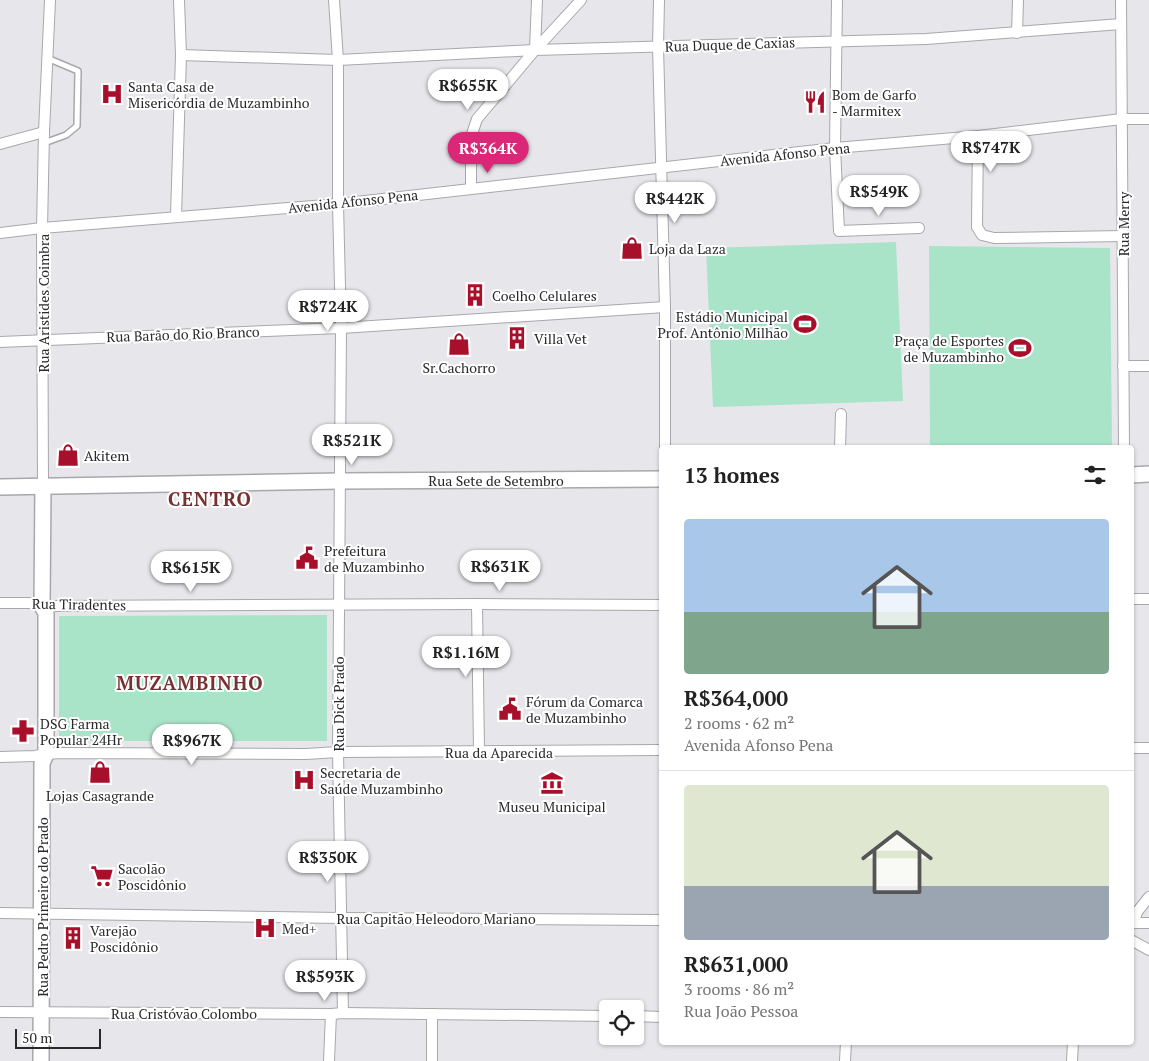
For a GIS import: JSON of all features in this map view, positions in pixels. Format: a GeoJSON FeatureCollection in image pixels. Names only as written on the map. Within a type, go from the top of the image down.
{"type":"FeatureCollection","features":[{"type":"Feature","properties":{"kind":"main road"},"geometry":{"type":"LineString","coordinates":[[1134,474],[1149,474]]}},
{"type":"Feature","properties":{"kind":"main road","name":"Rua Sete de Setembro"},"geometry":{"type":"LineString","coordinates":[[0,487],[659,479]]}},
{"type":"Feature","properties":{"kind":"main road","name":"Rua Aristides Coimbra"},"geometry":{"type":"LineString","coordinates":[[42,606],[43,486]]}},
{"type":"Feature","properties":{"kind":"main road","name":"Rua Pedro Primeiro do Prado"},"geometry":{"type":"LineString","coordinates":[[41,1061],[43,1012],[41,913],[42,763],[46,754],[46,613],[42,606]]}},
{"type":"Feature","properties":{"kind":"street","name":"Rua Aristides Coimbra"},"geometry":{"type":"LineString","coordinates":[[43,486],[42,228],[50,0]]}},
{"type":"Feature","properties":{"kind":"street"},"geometry":{"type":"LineString","coordinates":[[176,216],[181,55],[179,0]]}},
{"type":"Feature","properties":{"kind":"street","name":"Rua Dick Prado"},"geometry":{"type":"LineString","coordinates":[[334,0],[338,60],[338,204],[341,328],[338,752],[343,1013]]}},
{"type":"Feature","properties":{"kind":"street"},"geometry":{"type":"LineString","coordinates":[[535,50],[537,0]]}},
{"type":"Feature","properties":{"kind":"street"},"geometry":{"type":"LineString","coordinates":[[471,188],[471,137],[477,119],[535,50],[582,0]]}},
{"type":"Feature","properties":{"kind":"street"},"geometry":{"type":"LineString","coordinates":[[659,0],[658,47],[665,307],[665,445]]}},
{"type":"Feature","properties":{"kind":"street"},"geometry":{"type":"LineString","coordinates":[[837,0],[835,148],[839,231],[919,228]]}},
{"type":"Feature","properties":{"kind":"street"},"geometry":{"type":"LineString","coordinates":[[1017,33],[1018,0]]}},
{"type":"Feature","properties":{"kind":"street","name":"Rua Merry"},"geometry":{"type":"LineString","coordinates":[[1121,0],[1124,445]]}},
{"type":"Feature","properties":{"kind":"street","name":"Rua Duque de Caxias"},"geometry":{"type":"LineString","coordinates":[[181,55],[338,60],[535,50],[837,40],[926,39],[1121,24]]}},
{"type":"Feature","properties":{"kind":"street","name":"Avenida Afonso Pena"},"geometry":{"type":"LineString","coordinates":[[0,233],[176,216],[338,204],[835,148],[978,136],[1122,119],[1149,119]]}},
{"type":"Feature","properties":{"kind":"street"},"geometry":{"type":"LineString","coordinates":[[0,144],[44,132]]}},
{"type":"Feature","properties":{"kind":"street"},"geometry":{"type":"LineString","coordinates":[[978,136],[977,227],[982,235],[994,238],[1123,236]]}},
{"type":"Feature","properties":{"kind":"street","name":"Rua Barão do Rio Branco"},"geometry":{"type":"LineString","coordinates":[[0,342],[341,328],[665,307]]}},
{"type":"Feature","properties":{"kind":"street"},"geometry":{"type":"LineString","coordinates":[[1123,366],[1149,366]]}},
{"type":"Feature","properties":{"kind":"street"},"geometry":{"type":"LineString","coordinates":[[840,445],[841,414]]}},
{"type":"Feature","properties":{"kind":"street"},"geometry":{"type":"LineString","coordinates":[[1134,599],[1149,599]]}},
{"type":"Feature","properties":{"kind":"street","name":"Rua Tiradentes"},"geometry":{"type":"LineString","coordinates":[[0,603],[33,603],[42,606],[659,605]]}},
{"type":"Feature","properties":{"kind":"street"},"geometry":{"type":"LineString","coordinates":[[477,604],[479,752]]}},
{"type":"Feature","properties":{"kind":"street"},"geometry":{"type":"LineString","coordinates":[[1134,748],[1149,748]]}},
{"type":"Feature","properties":{"kind":"street","name":"Rua da Aparecida"},"geometry":{"type":"LineString","coordinates":[[46,754],[306,754],[338,752],[659,750]]}},
{"type":"Feature","properties":{"kind":"street"},"geometry":{"type":"LineString","coordinates":[[0,757],[46,754]]}},
{"type":"Feature","properties":{"kind":"street"},"geometry":{"type":"LineString","coordinates":[[1134,925],[1149,897]]}},
{"type":"Feature","properties":{"kind":"street","name":"Rua Capitão Heleodoro Mariano"},"geometry":{"type":"LineString","coordinates":[[0,913],[659,920]]}},
{"type":"Feature","properties":{"kind":"street"},"geometry":{"type":"LineString","coordinates":[[1134,927],[1149,923]]}},
{"type":"Feature","properties":{"kind":"street"},"geometry":{"type":"LineString","coordinates":[[1134,929],[1146,948]]}},
{"type":"Feature","properties":{"kind":"street","name":"Rua Cristóvão Colombo"},"geometry":{"type":"LineString","coordinates":[[0,1012],[599,1016]]}},
{"type":"Feature","properties":{"kind":"street"},"geometry":{"type":"LineString","coordinates":[[329,1061],[331,1014]]}},
{"type":"Feature","properties":{"kind":"street"},"geometry":{"type":"LineString","coordinates":[[432,1014],[432,1061]]}},
{"type":"Feature","properties":{"kind":"street"},"geometry":{"type":"LineString","coordinates":[[644,1016],[659,1017]]}},
{"type":"Feature","properties":{"kind":"street"},"geometry":{"type":"LineString","coordinates":[[845,1061],[846,1045]]}},
{"type":"Feature","properties":{"kind":"street"},"geometry":{"type":"LineString","coordinates":[[1072,1061],[1073,1045]]}},
{"type":"Feature","properties":{"kind":"lane"},"geometry":{"type":"LineString","coordinates":[[44,143],[66,135],[77,126],[78,106],[78,71],[47,58]]}},
{"type":"Feature","properties":{"kind":"green space","name":"Estádio Municipal Prof. Antônio Milhão"},"geometry":{"type":"Polygon","coordinates":[[[896,242],[903,401],[713,407],[706,248],[896,242]]]}},
{"type":"Feature","properties":{"kind":"green space","name":"Praça de Esportes de Muzambinho"},"geometry":{"type":"Polygon","coordinates":[[[929,246],[1110,248],[1112,445],[930,445],[929,246]]]}},
{"type":"Feature","properties":{"kind":"green space"},"geometry":{"type":"Polygon","coordinates":[[[327,615],[327,741],[59,741],[59,616],[327,615]]]}},
{"type":"Feature","properties":{"kind":"place","name":"Santa Casa de Misericórdia de Muzambinho"},"geometry":{"type":"Point","coordinates":[112,94]}},
{"type":"Feature","properties":{"kind":"place","name":"Bom de Garfo - Marmitex"},"geometry":{"type":"Point","coordinates":[815,102]}},
{"type":"Feature","properties":{"kind":"place","name":"Loja da Laza"},"geometry":{"type":"Point","coordinates":[632,248]}},
{"type":"Feature","properties":{"kind":"place","name":"Coelho Celulares"},"geometry":{"type":"Point","coordinates":[475,295]}},
{"type":"Feature","properties":{"kind":"place","name":"Estádio Municipal Prof. Antônio Milhão"},"geometry":{"type":"Point","coordinates":[805,324]}},
{"type":"Feature","properties":{"kind":"place","name":"Villa Vet"},"geometry":{"type":"Point","coordinates":[517,338]}},
{"type":"Feature","properties":{"kind":"place","name":"Sr.Cachorro"},"geometry":{"type":"Point","coordinates":[459,344]}},
{"type":"Feature","properties":{"kind":"place","name":"Praça de Esportes de Muzambinho"},"geometry":{"type":"Point","coordinates":[1020,348]}},
{"type":"Feature","properties":{"kind":"place","name":"Akitem"},"geometry":{"type":"Point","coordinates":[68,455]}},
{"type":"Feature","properties":{"kind":"place","name":"Prefeitura de Muzambinho"},"geometry":{"type":"Point","coordinates":[307,558]}},
{"type":"Feature","properties":{"kind":"place","name":"Fórum da Comarca de Muzambinho"},"geometry":{"type":"Point","coordinates":[510,709]}},
{"type":"Feature","properties":{"kind":"place","name":"DSG Farma Popular 24Hr"},"geometry":{"type":"Point","coordinates":[23,731]}},
{"type":"Feature","properties":{"kind":"place","name":"Lojas Casagrande"},"geometry":{"type":"Point","coordinates":[100,772]}},
{"type":"Feature","properties":{"kind":"place","name":"Secretaria de Saúde Muzambinho"},"geometry":{"type":"Point","coordinates":[304,780]}},
{"type":"Feature","properties":{"kind":"place","name":"Museu Municipal"},"geometry":{"type":"Point","coordinates":[552,783]}},
{"type":"Feature","properties":{"kind":"place","name":"Sacolão Poscidônio"},"geometry":{"type":"Point","coordinates":[102,876]}},
{"type":"Feature","properties":{"kind":"place","name":"Med+"},"geometry":{"type":"Point","coordinates":[265,928]}},
{"type":"Feature","properties":{"kind":"place","name":"Varejão Poscidônio"},"geometry":{"type":"Point","coordinates":[73,938]}},
{"type":"Feature","properties":{"kind":"district","name":"CENTRO"},"geometry":{"type":"Point","coordinates":[210,498]}},
{"type":"Feature","properties":{"kind":"district","name":"MUZAMBINHO"},"geometry":{"type":"Point","coordinates":[190,682]}}]}
